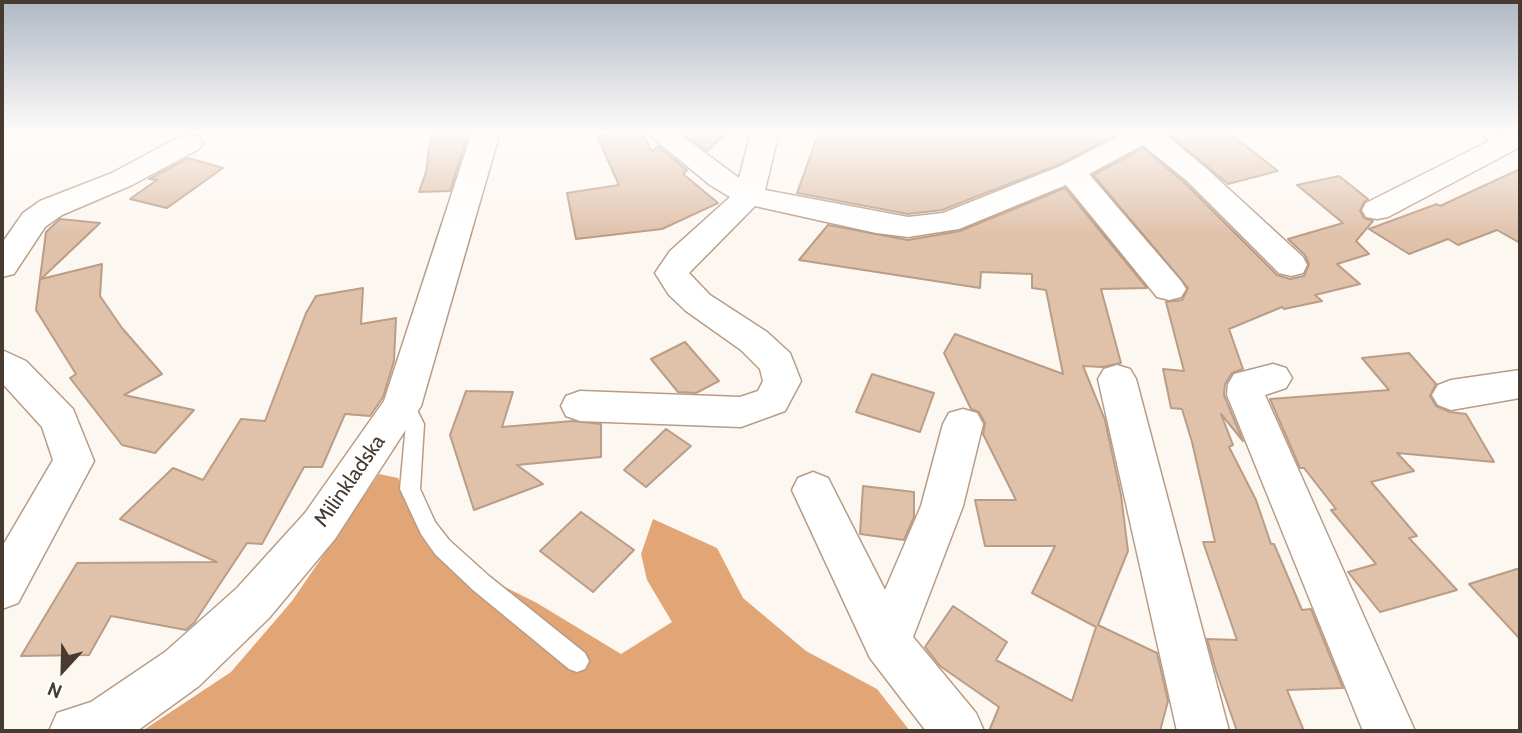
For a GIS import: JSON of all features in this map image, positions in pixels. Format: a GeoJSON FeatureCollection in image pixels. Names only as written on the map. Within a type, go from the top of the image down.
{"type":"FeatureCollection","features":[{"type":"Feature","properties":{"kind":"street"},"geometry":{"type":"LineString","coordinates":[[2,267],[34,220],[51,208],[122,179],[146,166]]}},
{"type":"Feature","properties":{"kind":"street","name":"Milinkladska"},"geometry":{"type":"LineString","coordinates":[[75,731],[101,726],[182,669],[253,603],[320,526],[402,406],[476,166]]}},
{"type":"Feature","properties":{"kind":"street"},"geometry":{"type":"LineString","coordinates":[[705,166],[749,196],[876,223],[908,227],[948,222],[1082,166]]}},
{"type":"Feature","properties":{"kind":"street"},"geometry":{"type":"LineString","coordinates":[[580,406],[741,412],[772,401],[782,381],[777,363],[754,341],[698,303],[681,287],[673,273],[681,259],[749,196],[756,166]]}},
{"type":"Feature","properties":{"kind":"street"},"geometry":{"type":"LineString","coordinates":[[1187,166],[1291,265]]}},
{"type":"Feature","properties":{"kind":"street"},"geometry":{"type":"LineString","coordinates":[[1377,210],[1452,166]]}},
{"type":"Feature","properties":{"kind":"street"},"geometry":{"type":"LineString","coordinates":[[1071,172],[1169,289]]}},
{"type":"Feature","properties":{"kind":"street"},"geometry":{"type":"LineString","coordinates":[[2,364],[13,371],[59,420],[74,461],[2,588]]}},
{"type":"Feature","properties":{"kind":"street"},"geometry":{"type":"LineString","coordinates":[[1273,378],[1247,384],[1246,395],[1388,731]]}},
{"type":"Feature","properties":{"kind":"street"},"geometry":{"type":"LineString","coordinates":[[1117,379],[1203,731]]}},
{"type":"Feature","properties":{"kind":"street"},"geometry":{"type":"LineString","coordinates":[[1451,395],[1520,384]]}},
{"type":"Feature","properties":{"kind":"street"},"geometry":{"type":"LineString","coordinates":[[887,642],[942,506],[963,424]]}},
{"type":"Feature","properties":{"kind":"street"},"geometry":{"type":"LineString","coordinates":[[813,490],[887,642],[958,731]]}},
{"type":"Feature","properties":{"kind":"lane"},"geometry":{"type":"LineString","coordinates":[[402,406],[410,411],[415,424],[410,489],[428,528],[442,547],[481,583],[577,661]]}},
{"type":"Feature","properties":{"kind":"shaded area"},"geometry":{"type":"Polygon","coordinates":[[[379,474],[398,478],[418,525],[463,566],[537,603],[621,654],[672,622],[647,580],[641,554],[653,519],[717,548],[743,598],[806,651],[877,689],[910,731],[142,731],[231,672],[292,601],[379,474]]]}},
{"type":"Feature","properties":{"kind":"building"},"geometry":{"type":"Polygon","coordinates":[[[173,166],[223,168],[167,208],[130,199],[157,180],[149,179],[173,166]]]}},
{"type":"Feature","properties":{"kind":"building"},"geometry":{"type":"Polygon","coordinates":[[[427,166],[458,166],[450,191],[419,192],[427,166]]]}},
{"type":"Feature","properties":{"kind":"building"},"geometry":{"type":"Polygon","coordinates":[[[611,166],[682,166],[687,170],[683,174],[718,203],[662,229],[576,239],[567,193],[619,185],[611,166]]]}},
{"type":"Feature","properties":{"kind":"building"},"geometry":{"type":"Polygon","coordinates":[[[807,166],[1054,166],[942,210],[908,214],[797,193],[807,166]]]}},
{"type":"Feature","properties":{"kind":"building"},"geometry":{"type":"Polygon","coordinates":[[[1109,166],[1165,166],[1277,275],[1290,279],[1304,276],[1309,264],[1305,255],[1288,239],[1343,223],[1297,185],[1339,176],[1368,199],[1360,211],[1364,218],[1373,221],[1356,241],[1369,254],[1337,264],[1360,284],[1315,295],[1322,301],[1284,309],[1282,307],[1229,329],[1243,369],[1232,373],[1225,384],[1224,395],[1243,441],[1221,414],[1233,445],[1229,447],[1256,500],[1271,544],[1274,544],[1302,610],[1311,609],[1343,688],[1287,690],[1304,731],[1237,731],[1207,639],[1237,640],[1203,542],[1215,542],[1192,442],[1182,409],[1171,408],[1163,369],[1184,371],[1166,302],[1182,300],[1188,288],[1093,175],[1109,166]]]}},
{"type":"Feature","properties":{"kind":"building"},"geometry":{"type":"Polygon","coordinates":[[[1207,166],[1272,166],[1278,171],[1228,184],[1207,166]]]}},
{"type":"Feature","properties":{"kind":"building"},"geometry":{"type":"Polygon","coordinates":[[[1520,169],[1520,243],[1497,230],[1458,245],[1448,239],[1409,254],[1369,229],[1437,204],[1440,206],[1520,169]]]}},
{"type":"Feature","properties":{"kind":"building"},"geometry":{"type":"Polygon","coordinates":[[[1065,188],[1147,288],[1101,289],[1121,363],[1102,367],[1083,366],[1105,420],[1121,495],[1128,551],[1098,625],[1157,653],[1168,701],[1160,731],[989,731],[999,707],[940,666],[925,647],[953,606],[1007,642],[996,660],[1072,701],[1096,627],[1032,593],[1055,546],[985,546],[975,500],[1016,500],[983,434],[985,423],[979,412],[971,409],[944,353],[955,334],[1063,374],[1046,290],[1032,288],[1032,274],[981,272],[980,288],[799,260],[828,225],[908,240],[960,231],[1065,188]]]}},
{"type":"Feature","properties":{"kind":"building"},"geometry":{"type":"Polygon","coordinates":[[[60,219],[100,223],[41,279],[102,264],[100,296],[122,328],[162,374],[124,395],[194,410],[155,453],[122,445],[70,378],[76,374],[36,310],[46,232],[60,219]]]}},
{"type":"Feature","properties":{"kind":"building"},"geometry":{"type":"Polygon","coordinates":[[[363,288],[361,324],[396,318],[394,361],[383,397],[370,416],[345,414],[322,467],[304,467],[262,544],[247,543],[194,623],[186,630],[111,616],[89,655],[21,656],[77,563],[217,562],[120,519],[173,468],[203,480],[241,419],[265,421],[306,313],[316,296],[363,288]]]}},
{"type":"Feature","properties":{"kind":"building"},"geometry":{"type":"Polygon","coordinates":[[[685,342],[719,381],[696,393],[678,392],[651,359],[685,342]]]}},
{"type":"Feature","properties":{"kind":"building"},"geometry":{"type":"Polygon","coordinates":[[[1409,353],[1436,384],[1430,396],[1436,406],[1450,412],[1466,414],[1494,462],[1397,453],[1414,471],[1371,482],[1417,536],[1409,538],[1457,590],[1380,612],[1348,572],[1376,564],[1331,510],[1336,509],[1304,468],[1300,468],[1270,399],[1389,390],[1362,358],[1409,353]]]}},
{"type":"Feature","properties":{"kind":"building"},"geometry":{"type":"Polygon","coordinates":[[[872,374],[934,393],[920,432],[856,412],[872,374]]]}},
{"type":"Feature","properties":{"kind":"building"},"geometry":{"type":"Polygon","coordinates":[[[466,391],[513,392],[502,427],[573,421],[601,424],[601,457],[517,465],[543,484],[474,510],[450,435],[466,391]]]}},
{"type":"Feature","properties":{"kind":"building"},"geometry":{"type":"Polygon","coordinates":[[[666,429],[691,446],[646,487],[624,470],[666,429]]]}},
{"type":"Feature","properties":{"kind":"building"},"geometry":{"type":"Polygon","coordinates":[[[863,486],[914,492],[914,517],[904,540],[860,534],[863,486]]]}},
{"type":"Feature","properties":{"kind":"building"},"geometry":{"type":"Polygon","coordinates":[[[581,512],[634,550],[593,592],[540,551],[581,512]]]}},
{"type":"Feature","properties":{"kind":"building"},"geometry":{"type":"Polygon","coordinates":[[[1520,568],[1520,639],[1469,584],[1520,568]]]}}]}
